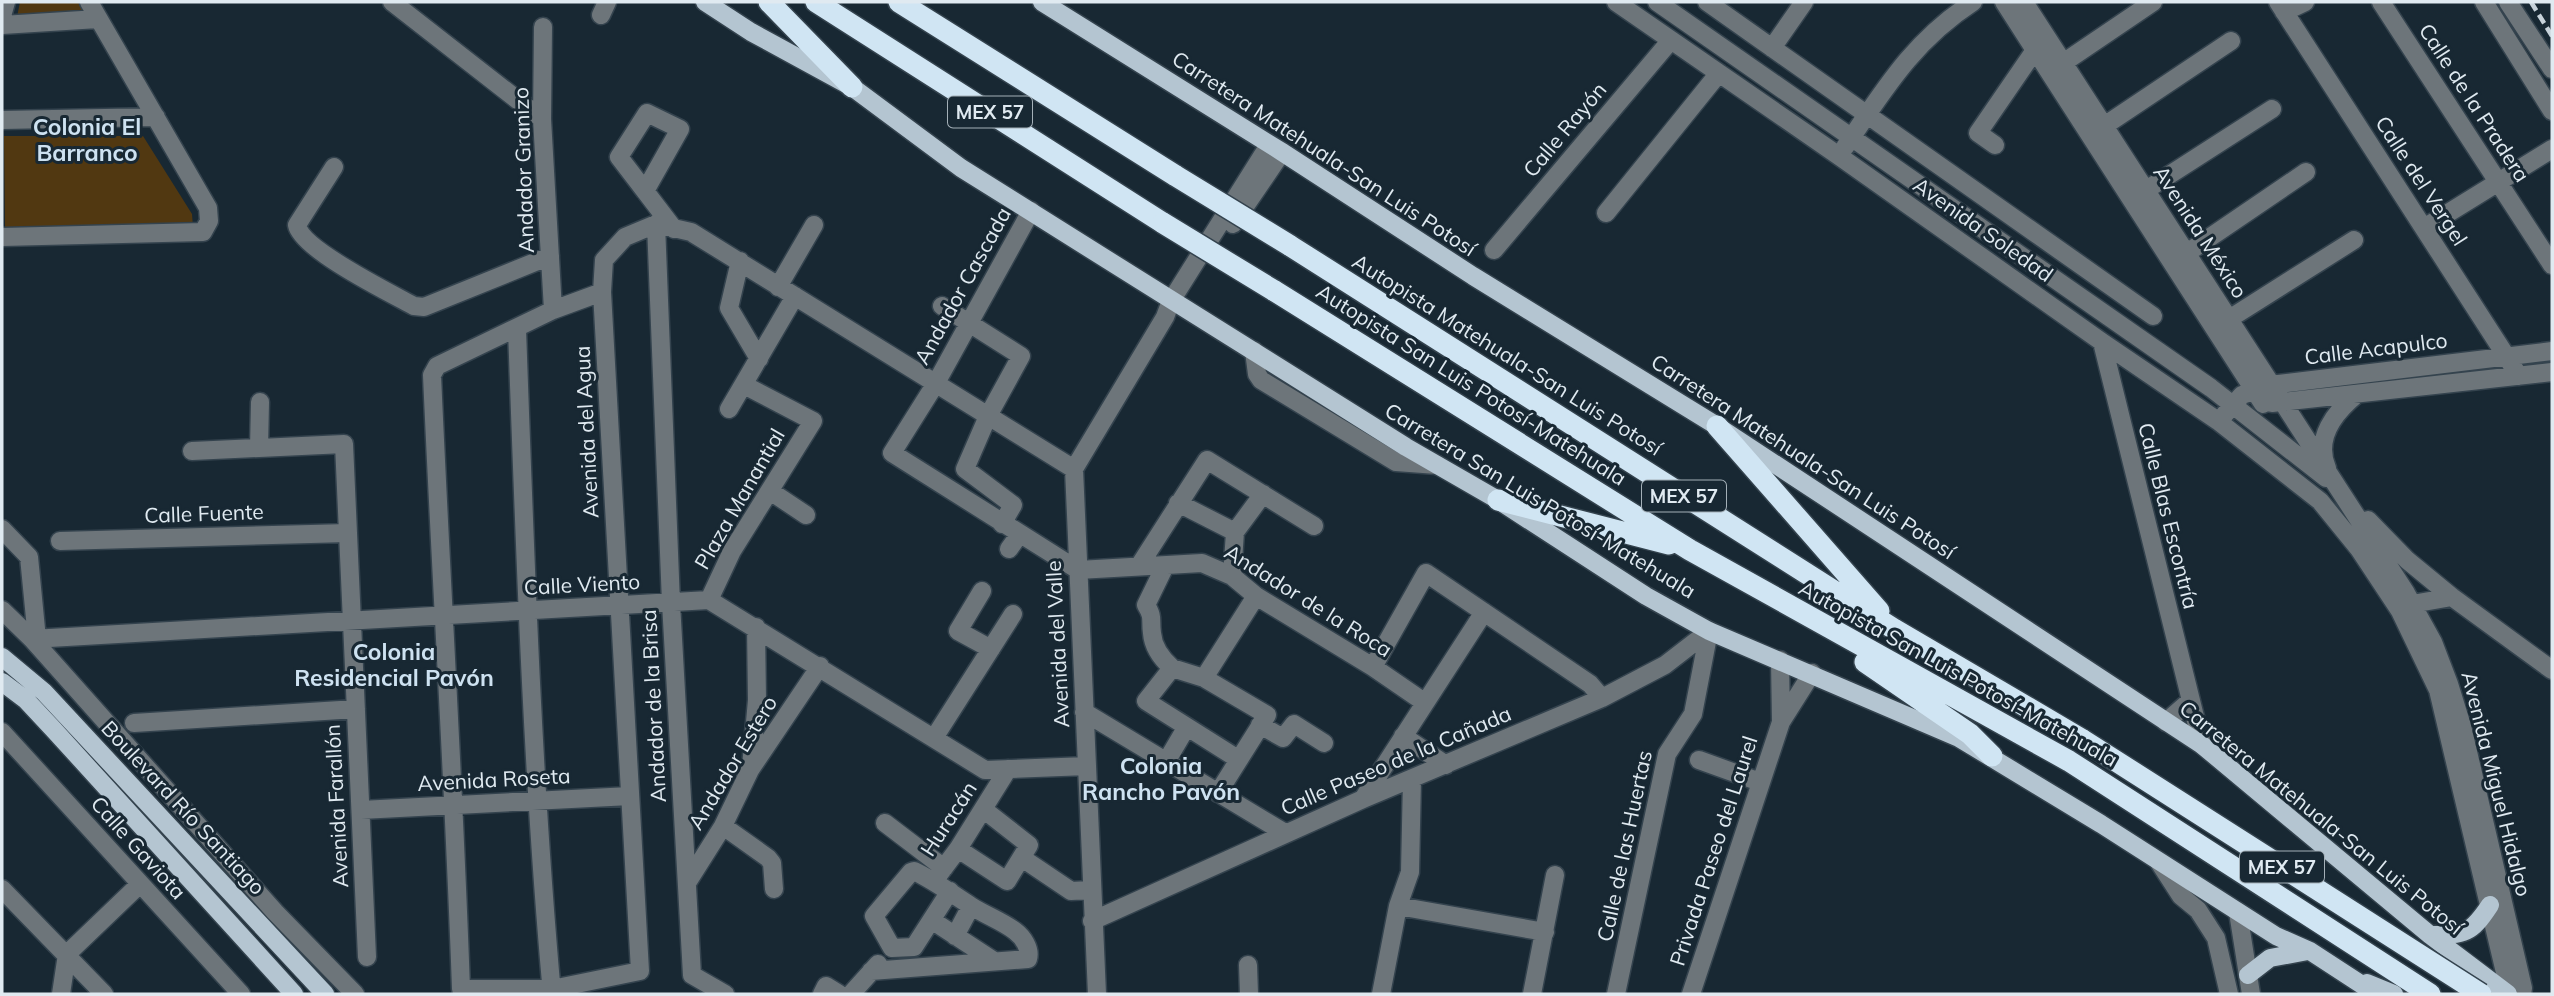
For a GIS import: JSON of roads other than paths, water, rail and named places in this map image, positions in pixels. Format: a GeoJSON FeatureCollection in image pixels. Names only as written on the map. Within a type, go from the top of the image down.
{"type":"FeatureCollection","features":[{"type":"Feature","properties":{"kind":"highway"},"geometry":{"type":"LineString","coordinates":[[769,2],[852,87]]}},
{"type":"Feature","properties":{"kind":"highway","name":"Autopista San Luis Potosí-Matehuala"},"geometry":{"type":"LineString","coordinates":[[816,2],[1163,223],[1690,550],[2069,761],[2430,994]]}},
{"type":"Feature","properties":{"kind":"highway","name":"Autopista Matehuala-San Luis Potosí"},"geometry":{"type":"LineString","coordinates":[[899,2],[1894,629],[2082,740],[2481,994]]}},
{"type":"Feature","properties":{"kind":"highway"},"geometry":{"type":"LineString","coordinates":[[1717,426],[1894,629]]}},
{"type":"Feature","properties":{"kind":"highway"},"geometry":{"type":"LineString","coordinates":[[1499,500],[1690,550]]}},
{"type":"Feature","properties":{"kind":"highway"},"geometry":{"type":"LineString","coordinates":[[1759,590],[1970,734],[1992,756]]}},
{"type":"Feature","properties":{"kind":"main road","name":"Carretera San Luis Potosí-Matehuala"},"geometry":{"type":"LineString","coordinates":[[705,2],[751,32],[852,87],[961,168],[1031,211],[1172,307],[1254,351],[1437,465],[1499,500],[1646,596],[1709,631],[1953,735],[1992,756],[2276,936],[2310,950],[2376,994]]}},
{"type":"Feature","properties":{"kind":"main road","name":"Carretera Matehuala-San Luis Potosí"},"geometry":{"type":"LineString","coordinates":[[1042,2],[1276,148],[1473,276],[1717,426],[2202,745],[2430,935],[2508,994]]}},
{"type":"Feature","properties":{"kind":"main road","name":"Boulevard Río Santiago"},"geometry":{"type":"LineString","coordinates":[[2,657],[44,691],[325,994]]}},
{"type":"Feature","properties":{"kind":"main road","name":"Boulevard Río Santiago"},"geometry":{"type":"LineString","coordinates":[[2,682],[26,700],[294,994]]}},
{"type":"Feature","properties":{"kind":"main road"},"geometry":{"type":"LineString","coordinates":[[2430,935],[2458,935],[2468,931],[2476,925],[2490,905]]}},
{"type":"Feature","properties":{"kind":"main road"},"geometry":{"type":"LineString","coordinates":[[2248,975],[2270,958],[2310,950]]}},
{"type":"Feature","properties":{"kind":"main road"},"geometry":{"type":"LineString","coordinates":[[2457,955],[2466,979],[2468,994]]}},
{"type":"Feature","properties":{"kind":"main road"},"geometry":{"type":"LineString","coordinates":[[2344,973],[2394,994]]}},
{"type":"Feature","properties":{"kind":"street"},"geometry":{"type":"LineString","coordinates":[[2,16],[6,2]]}},
{"type":"Feature","properties":{"kind":"street"},"geometry":{"type":"LineString","coordinates":[[2,237],[203,232],[209,221],[208,208],[89,2]]}},
{"type":"Feature","properties":{"kind":"street"},"geometry":{"type":"LineString","coordinates":[[392,2],[542,119]]}},
{"type":"Feature","properties":{"kind":"street","name":"Avenida Soledad"},"geometry":{"type":"LineString","coordinates":[[1616,2],[2224,426],[2320,501]]}},
{"type":"Feature","properties":{"kind":"street"},"geometry":{"type":"LineString","coordinates":[[1641,20],[1656,2]]}},
{"type":"Feature","properties":{"kind":"street","name":"Avenida Soledad"},"geometry":{"type":"LineString","coordinates":[[1656,2],[2039,268],[2238,410],[2336,487]]}},
{"type":"Feature","properties":{"kind":"street"},"geometry":{"type":"LineString","coordinates":[[1707,2],[2153,316]]}},
{"type":"Feature","properties":{"kind":"street"},"geometry":{"type":"LineString","coordinates":[[1772,48],[1804,2]]}},
{"type":"Feature","properties":{"kind":"street"},"geometry":{"type":"LineString","coordinates":[[1839,156],[1891,79],[1922,44],[1973,2]]}},
{"type":"Feature","properties":{"kind":"street","name":"Avenida México"},"geometry":{"type":"LineString","coordinates":[[2004,2],[2267,395],[2336,487]]}},
{"type":"Feature","properties":{"kind":"street","name":"Avenida México"},"geometry":{"type":"LineString","coordinates":[[2024,2],[2230,319],[2267,395]]}},
{"type":"Feature","properties":{"kind":"street"},"geometry":{"type":"LineString","coordinates":[[2063,63],[2153,2]]}},
{"type":"Feature","properties":{"kind":"street"},"geometry":{"type":"LineString","coordinates":[[2281,7],[2305,2]]}},
{"type":"Feature","properties":{"kind":"street","name":"Calle de la Pradera"},"geometry":{"type":"LineString","coordinates":[[2381,2],[2552,265]]}},
{"type":"Feature","properties":{"kind":"street"},"geometry":{"type":"LineString","coordinates":[[2484,2],[2552,111]]}},
{"type":"Feature","properties":{"kind":"street"},"geometry":{"type":"LineString","coordinates":[[2508,2],[2552,69]]}},
{"type":"Feature","properties":{"kind":"street","name":"Calle del Vergel"},"geometry":{"type":"LineString","coordinates":[[2281,7],[2519,376]]}},
{"type":"Feature","properties":{"kind":"street"},"geometry":{"type":"LineString","coordinates":[[2,25],[98,19]]}},
{"type":"Feature","properties":{"kind":"street","name":"Andador Granizo"},"geometry":{"type":"LineString","coordinates":[[543,27],[542,119],[553,310]]}},
{"type":"Feature","properties":{"kind":"street","name":"Calle Rayón"},"geometry":{"type":"LineString","coordinates":[[1494,250],[1671,40]]}},
{"type":"Feature","properties":{"kind":"street"},"geometry":{"type":"LineString","coordinates":[[2105,126],[2231,41]]}},
{"type":"Feature","properties":{"kind":"street"},"geometry":{"type":"LineString","coordinates":[[1995,145],[1978,133],[2035,50]]}},
{"type":"Feature","properties":{"kind":"street"},"geometry":{"type":"LineString","coordinates":[[1606,213],[1719,73]]}},
{"type":"Feature","properties":{"kind":"street"},"geometry":{"type":"LineString","coordinates":[[2146,190],[2272,109]]}},
{"type":"Feature","properties":{"kind":"street"},"geometry":{"type":"LineString","coordinates":[[645,191],[680,129],[647,113],[619,157],[674,229]]}},
{"type":"Feature","properties":{"kind":"street"},"geometry":{"type":"LineString","coordinates":[[2,120],[156,117]]}},
{"type":"Feature","properties":{"kind":"street"},"geometry":{"type":"LineString","coordinates":[[656,224],[691,232],[1074,469],[1172,307],[1276,148]]}},
{"type":"Feature","properties":{"kind":"street"},"geometry":{"type":"LineString","coordinates":[[2424,228],[2552,149]]}},
{"type":"Feature","properties":{"kind":"street"},"geometry":{"type":"LineString","coordinates":[[334,167],[296,225],[300,235],[348,271],[414,306],[424,307],[550,256]]}},
{"type":"Feature","properties":{"kind":"street"},"geometry":{"type":"LineString","coordinates":[[2187,253],[2306,172]]}},
{"type":"Feature","properties":{"kind":"street","name":"Andador Cascada"},"geometry":{"type":"LineString","coordinates":[[1002,524],[892,453],[936,383],[1031,211]]}},
{"type":"Feature","properties":{"kind":"street","name":"Avenida del Agua"},"geometry":{"type":"LineString","coordinates":[[454,805],[461,989],[552,991],[640,971],[602,292],[604,260],[625,237],[656,224]]}},
{"type":"Feature","properties":{"kind":"street","name":"Andador de la Brisa"},"geometry":{"type":"LineString","coordinates":[[656,224],[671,603],[692,975],[725,994]]}},
{"type":"Feature","properties":{"kind":"street"},"geometry":{"type":"LineString","coordinates":[[778,287],[814,225]]}},
{"type":"Feature","properties":{"kind":"street"},"geometry":{"type":"LineString","coordinates":[[2230,319],[2354,240]]}},
{"type":"Feature","properties":{"kind":"street"},"geometry":{"type":"LineString","coordinates":[[2039,268],[2051,245]]}},
{"type":"Feature","properties":{"kind":"street"},"geometry":{"type":"LineString","coordinates":[[740,261],[729,308],[759,359]]}},
{"type":"Feature","properties":{"kind":"street"},"geometry":{"type":"LineString","coordinates":[[454,805],[442,615],[432,375],[437,366],[553,310],[602,292]]}},
{"type":"Feature","properties":{"kind":"street"},"geometry":{"type":"LineString","coordinates":[[729,409],[794,296]]}},
{"type":"Feature","properties":{"kind":"street"},"geometry":{"type":"LineString","coordinates":[[942,306],[1021,356],[988,416],[965,470],[1013,505],[1002,524],[1014,542],[1078,570]]}},
{"type":"Feature","properties":{"kind":"street"},"geometry":{"type":"LineString","coordinates":[[517,329],[538,801],[552,991]]}},
{"type":"Feature","properties":{"kind":"street","name":"Calle Blas Escontría"},"geometry":{"type":"LineString","coordinates":[[2102,342],[2202,745]]}},
{"type":"Feature","properties":{"kind":"street","name":"Calle Acapulco"},"geometry":{"type":"LineString","coordinates":[[2267,395],[2552,351]]}},
{"type":"Feature","properties":{"kind":"street","name":"Calle Acapulco"},"geometry":{"type":"LineString","coordinates":[[2224,426],[2238,410],[2242,395],[2357,394],[2552,372]]}},
{"type":"Feature","properties":{"kind":"street","name":"Plaza Manantial"},"geometry":{"type":"LineString","coordinates":[[709,600],[732,551],[813,422],[744,385]]}},
{"type":"Feature","properties":{"kind":"street"},"geometry":{"type":"LineString","coordinates":[[2357,394],[2339,408],[2324,437],[2323,458],[2336,487],[2407,560],[2452,597],[2552,670]]}},
{"type":"Feature","properties":{"kind":"street"},"geometry":{"type":"LineString","coordinates":[[192,452],[259,448],[260,402]]}},
{"type":"Feature","properties":{"kind":"street","name":"Avenida Farallón"},"geometry":{"type":"LineString","coordinates":[[259,448],[344,444],[367,957]]}},
{"type":"Feature","properties":{"kind":"street"},"geometry":{"type":"LineString","coordinates":[[1139,566],[1207,460],[1314,526]]}},
{"type":"Feature","properties":{"kind":"street","name":"Avenida del Valle"},"geometry":{"type":"LineString","coordinates":[[1074,469],[1097,994]]}},
{"type":"Feature","properties":{"kind":"street","name":"Avenida Miguel Hidalgo"},"geometry":{"type":"LineString","coordinates":[[2336,487],[2412,604],[2437,652],[2462,726],[2523,988],[2522,994]]}},
{"type":"Feature","properties":{"kind":"street"},"geometry":{"type":"LineString","coordinates":[[770,491],[806,515]]}},
{"type":"Feature","properties":{"kind":"street"},"geometry":{"type":"LineString","coordinates":[[1232,576],[1236,532],[1263,494]]}},
{"type":"Feature","properties":{"kind":"street","name":"Avenida Miguel Hidalgo"},"geometry":{"type":"LineString","coordinates":[[2320,501],[2359,549],[2400,611],[2438,690],[2507,981],[2515,994]]}},
{"type":"Feature","properties":{"kind":"street"},"geometry":{"type":"LineString","coordinates":[[1178,503],[1236,532]]}},
{"type":"Feature","properties":{"kind":"street"},"geometry":{"type":"LineString","coordinates":[[2,529],[29,557],[35,639]]}},
{"type":"Feature","properties":{"kind":"street","name":"Calle Fuente"},"geometry":{"type":"LineString","coordinates":[[60,541],[348,533]]}},
{"type":"Feature","properties":{"kind":"street","name":"Andador de la Roca"},"geometry":{"type":"LineString","coordinates":[[1078,570],[1202,564],[1232,576],[1256,596],[1373,667],[1424,702]]}},
{"type":"Feature","properties":{"kind":"street"},"geometry":{"type":"LineString","coordinates":[[1165,566],[1146,605],[1153,618],[1152,633],[1161,659],[1172,668],[1204,678],[1267,716],[1218,793]]}},
{"type":"Feature","properties":{"kind":"street"},"geometry":{"type":"LineString","coordinates":[[1373,667],[1426,573],[1590,684],[1602,698]]}},
{"type":"Feature","properties":{"kind":"street"},"geometry":{"type":"LineString","coordinates":[[982,591],[958,631],[991,649]]}},
{"type":"Feature","properties":{"kind":"street"},"geometry":{"type":"LineString","coordinates":[[1204,678],[1256,596]]}},
{"type":"Feature","properties":{"kind":"street"},"geometry":{"type":"LineString","coordinates":[[2412,604],[2452,597]]}},
{"type":"Feature","properties":{"kind":"street"},"geometry":{"type":"LineString","coordinates":[[709,600],[985,770],[1087,766]]}},
{"type":"Feature","properties":{"kind":"street","name":"Calle Viento"},"geometry":{"type":"LineString","coordinates":[[35,639],[709,600]]}},
{"type":"Feature","properties":{"kind":"street"},"geometry":{"type":"LineString","coordinates":[[2,611],[35,639],[275,912],[355,994]]}},
{"type":"Feature","properties":{"kind":"street"},"geometry":{"type":"LineString","coordinates":[[1363,799],[1484,612]]}},
{"type":"Feature","properties":{"kind":"street"},"geometry":{"type":"LineString","coordinates":[[934,738],[1013,614]]}},
{"type":"Feature","properties":{"kind":"street"},"geometry":{"type":"LineString","coordinates":[[750,770],[757,700],[756,628]]}},
{"type":"Feature","properties":{"kind":"street","name":"Calle Paseo de la Cañada"},"geometry":{"type":"LineString","coordinates":[[1092,920],[1363,799],[1602,698],[1665,665],[1709,631]]}},
{"type":"Feature","properties":{"kind":"street","name":"Calle de las Huertas"},"geometry":{"type":"LineString","coordinates":[[1616,994],[1667,754],[1693,714],[1709,631]]}},
{"type":"Feature","properties":{"kind":"street","name":"Privada Paseo del Laurel"},"geometry":{"type":"LineString","coordinates":[[1780,660],[1782,722]]}},
{"type":"Feature","properties":{"kind":"street","name":"Andador Estero"},"geometry":{"type":"LineString","coordinates":[[687,883],[723,826],[750,770],[820,666]]}},
{"type":"Feature","properties":{"kind":"street"},"geometry":{"type":"LineString","coordinates":[[1172,668],[1146,701],[1238,759]]}},
{"type":"Feature","properties":{"kind":"street","name":"Privada Paseo del Laurel"},"geometry":{"type":"LineString","coordinates":[[1691,994],[1782,722],[1812,673]]}},
{"type":"Feature","properties":{"kind":"street"},"geometry":{"type":"LineString","coordinates":[[2166,722],[2190,701]]}},
{"type":"Feature","properties":{"kind":"street"},"geometry":{"type":"LineString","coordinates":[[134,723],[356,709]]}},
{"type":"Feature","properties":{"kind":"street"},"geometry":{"type":"LineString","coordinates":[[1084,712],[1285,833]]}},
{"type":"Feature","properties":{"kind":"street"},"geometry":{"type":"LineString","coordinates":[[1260,725],[1283,738],[1294,724],[1324,743]]}},
{"type":"Feature","properties":{"kind":"street"},"geometry":{"type":"LineString","coordinates":[[1170,765],[1191,731]]}},
{"type":"Feature","properties":{"kind":"street","name":"Calle Gaviota"},"geometry":{"type":"LineString","coordinates":[[2,732],[242,994]]}},
{"type":"Feature","properties":{"kind":"street"},"geometry":{"type":"LineString","coordinates":[[1404,736],[1446,765]]}},
{"type":"Feature","properties":{"kind":"street"},"geometry":{"type":"LineString","coordinates":[[1699,760],[1760,782]]}},
{"type":"Feature","properties":{"kind":"street","name":"Huracán"},"geometry":{"type":"LineString","coordinates":[[892,948],[874,916],[911,872],[939,875],[1008,769]]}},
{"type":"Feature","properties":{"kind":"street"},"geometry":{"type":"LineString","coordinates":[[1381,994],[1398,906],[1410,872],[1412,779]]}},
{"type":"Feature","properties":{"kind":"street","name":"Avenida Roseta"},"geometry":{"type":"LineString","coordinates":[[361,810],[630,796]]}},
{"type":"Feature","properties":{"kind":"street"},"geometry":{"type":"LineString","coordinates":[[958,849],[1007,881],[1022,858],[1029,845],[983,809]]}},
{"type":"Feature","properties":{"kind":"street"},"geometry":{"type":"LineString","coordinates":[[871,971],[1028,959],[1030,950],[1016,932],[950,891],[939,875],[885,823]]}},
{"type":"Feature","properties":{"kind":"street"},"geometry":{"type":"LineString","coordinates":[[723,826],[768,858],[772,863],[774,889]]}},
{"type":"Feature","properties":{"kind":"street"},"geometry":{"type":"LineString","coordinates":[[1022,858],[1071,891],[1091,890]]}},
{"type":"Feature","properties":{"kind":"street"},"geometry":{"type":"LineString","coordinates":[[2159,863],[2181,896],[2198,910],[2216,937],[2229,994]]}},
{"type":"Feature","properties":{"kind":"street"},"geometry":{"type":"LineString","coordinates":[[1532,994],[1555,875]]}},
{"type":"Feature","properties":{"kind":"street"},"geometry":{"type":"LineString","coordinates":[[61,994],[67,954],[140,884]]}},
{"type":"Feature","properties":{"kind":"street"},"geometry":{"type":"LineString","coordinates":[[2,889],[9,904],[67,954],[104,994]]}},
{"type":"Feature","properties":{"kind":"street"},"geometry":{"type":"LineString","coordinates":[[851,994],[892,948],[914,947],[950,891]]}},
{"type":"Feature","properties":{"kind":"street"},"geometry":{"type":"LineString","coordinates":[[956,936],[971,906]]}},
{"type":"Feature","properties":{"kind":"street"},"geometry":{"type":"LineString","coordinates":[[1398,906],[1545,932]]}},
{"type":"Feature","properties":{"kind":"street"},"geometry":{"type":"LineString","coordinates":[[2238,912],[2251,994]]}},
{"type":"Feature","properties":{"kind":"street"},"geometry":{"type":"LineString","coordinates":[[933,920],[993,961]]}},
{"type":"Feature","properties":{"kind":"street"},"geometry":{"type":"LineString","coordinates":[[1248,965],[1249,994]]}},
{"type":"Feature","properties":{"kind":"railway"},"geometry":{"type":"LineString","coordinates":[[2531,2],[2552,36]]}},
{"type":"Feature","properties":{"kind":"district","name":"Colonia El Barranco"},"geometry":{"type":"Point","coordinates":[87,140]}},
{"type":"Feature","properties":{"kind":"district","name":"Colonia Residencial Pavón"},"geometry":{"type":"Point","coordinates":[394,665]}},
{"type":"Feature","properties":{"kind":"district","name":"Colonia Rancho Pavón"},"geometry":{"type":"Point","coordinates":[1161,779]}}]}
